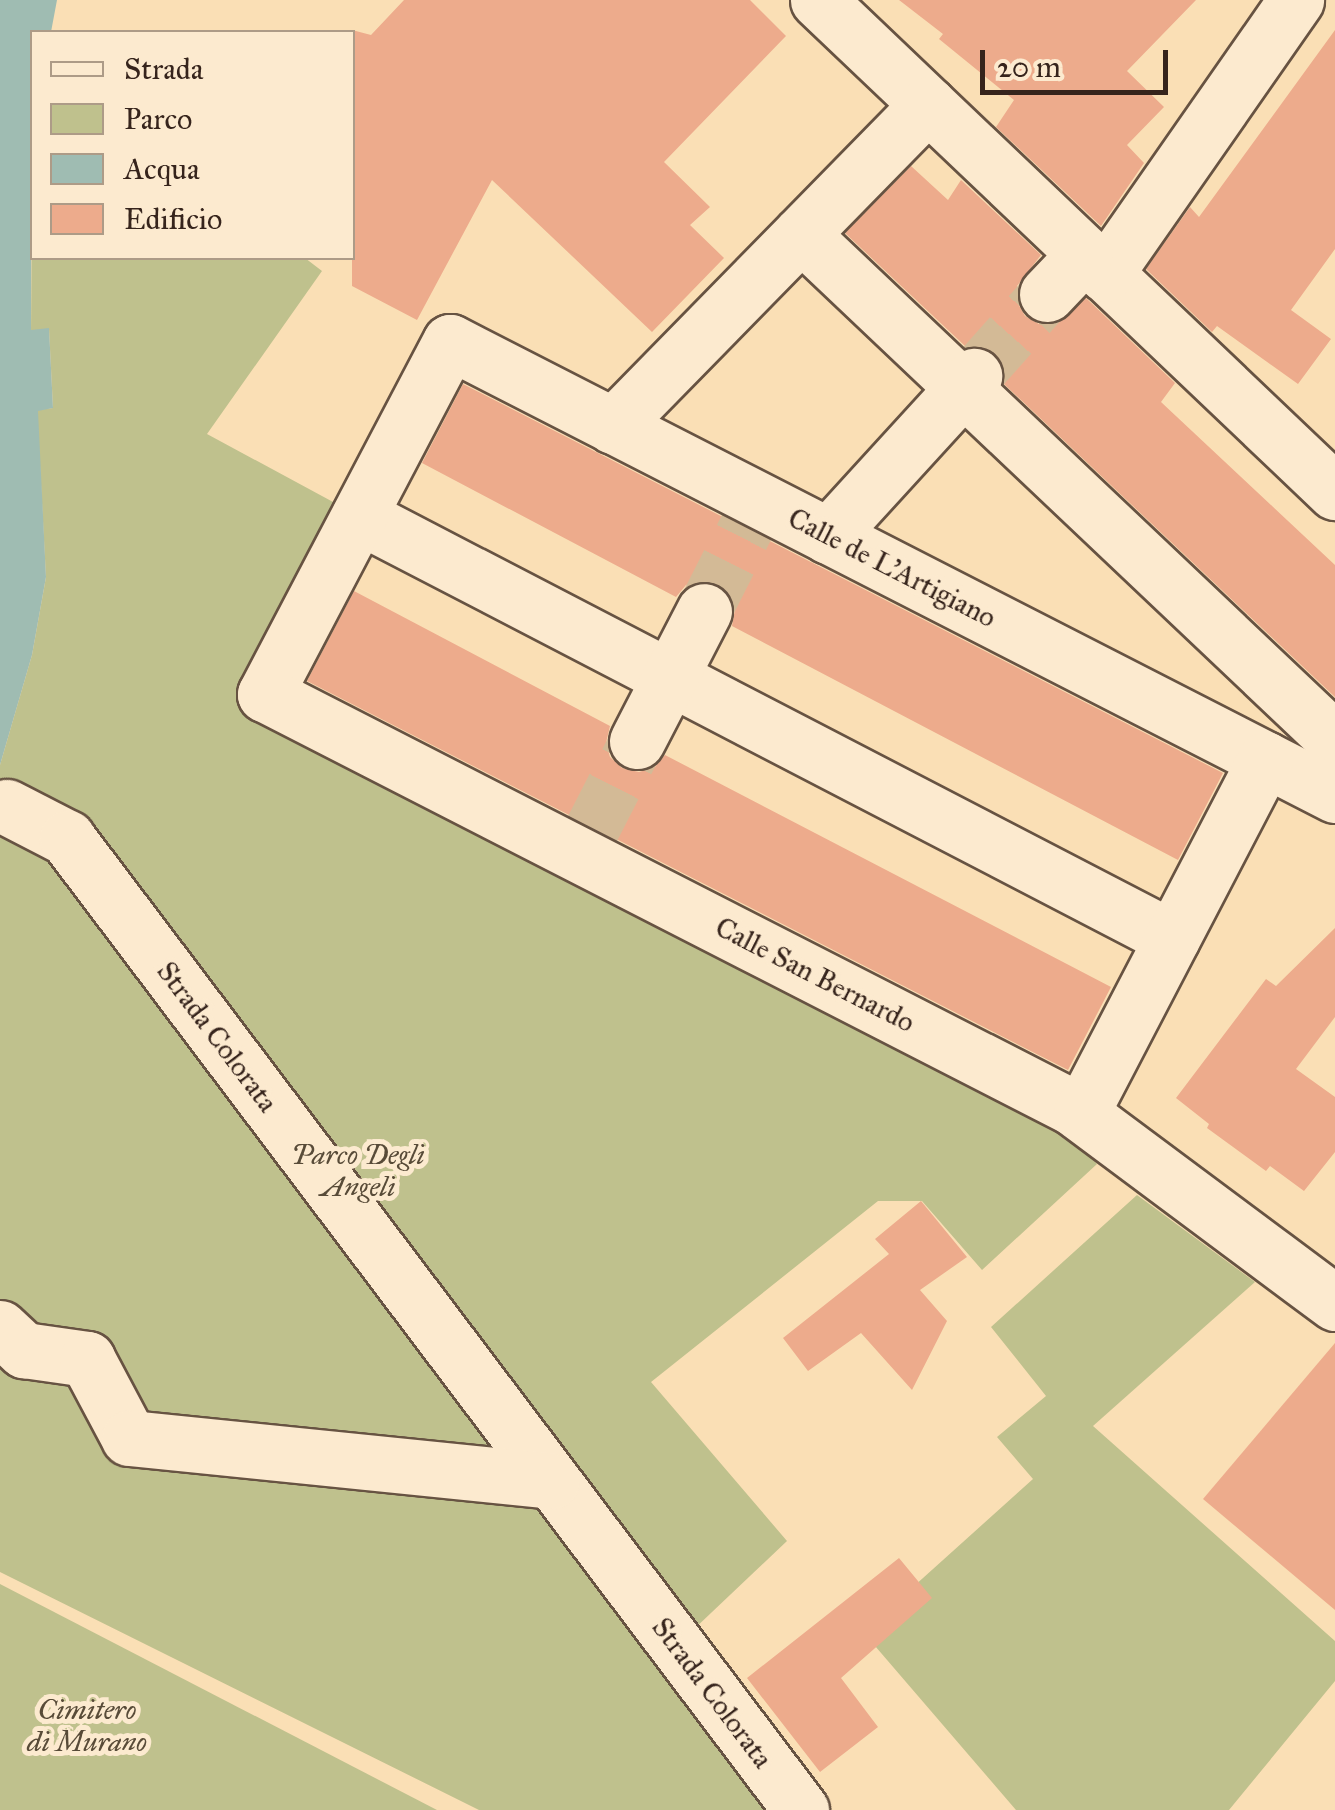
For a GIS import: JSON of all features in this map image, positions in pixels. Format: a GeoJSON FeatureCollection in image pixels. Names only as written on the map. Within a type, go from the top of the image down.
{"type":"FeatureCollection","features":[{"type":"Feature","properties":{"kind":"street"},"geometry":{"type":"LineString","coordinates":[[818,0],[1335,492]]}},
{"type":"Feature","properties":{"kind":"street"},"geometry":{"type":"LineString","coordinates":[[1047,294],[1095,264],[1296,0]]}},
{"type":"Feature","properties":{"kind":"street"},"geometry":{"type":"LineString","coordinates":[[613,426],[928,104]]}},
{"type":"Feature","properties":{"kind":"street"},"geometry":{"type":"LineString","coordinates":[[801,234],[969,382],[1335,740]]}},
{"type":"Feature","properties":{"kind":"street","name":"Calle de L'Artigiano"},"geometry":{"type":"LineString","coordinates":[[359,516],[450,342],[613,426],[756,507],[828,536],[1335,794]]}},
{"type":"Feature","properties":{"kind":"street"},"geometry":{"type":"LineString","coordinates":[[828,536],[969,382]]}},
{"type":"Feature","properties":{"kind":"street"},"geometry":{"type":"LineString","coordinates":[[359,516],[1172,938]]}},
{"type":"Feature","properties":{"kind":"street","name":"Calle San Bernardo"},"geometry":{"type":"LineString","coordinates":[[359,516],[266,694],[584,845],[1081,1113],[1335,1302]]}},
{"type":"Feature","properties":{"kind":"street"},"geometry":{"type":"LineString","coordinates":[[638,741],[704,611]]}},
{"type":"Feature","properties":{"kind":"street"},"geometry":{"type":"LineString","coordinates":[[1081,1113],[1265,759]]}},
{"type":"Feature","properties":{"kind":"street","name":"Strada Colorata"},"geometry":{"type":"LineString","coordinates":[[7,807],[67,838],[800,1810]]}},
{"type":"Feature","properties":{"kind":"street"},"geometry":{"type":"LineString","coordinates":[[0,1328],[24,1350],[86,1359],[129,1438],[552,1481]]}},
{"type":"Feature","properties":{"kind":"green space","name":"Parco Degli Angeli"},"geometry":{"type":"Polygon","coordinates":[[[32,260],[308,260],[322,271],[207,434],[359,516],[251,712],[1074,1139],[1097,1164],[982,1270],[922,1201],[878,1201],[651,1382],[787,1541],[692,1631],[825,1810],[479,1810],[0,1572],[0,765],[32,655],[46,577],[37,410],[53,408],[49,329],[31,331],[32,260]]]}},
{"type":"Feature","properties":{"kind":"green space"},"geometry":{"type":"Polygon","coordinates":[[[1137,1195],[1255,1282],[1093,1426],[1335,1641],[1335,1681],[1229,1810],[1016,1810],[863,1632],[1033,1479],[997,1437],[1046,1396],[991,1327],[1137,1195]]]}},
{"type":"Feature","properties":{"kind":"green space","name":"Cimitero di Murano"},"geometry":{"type":"Polygon","coordinates":[[[0,1584],[437,1810],[0,1810],[0,1584]]]}},
{"type":"Feature","properties":{"kind":"water"},"geometry":{"type":"Polygon","coordinates":[[[0,0],[57,0],[51,30],[30,30],[31,330],[49,328],[53,408],[38,411],[46,577],[32,655],[0,765],[0,0]]]}},
{"type":"Feature","properties":{"kind":"building"},"geometry":{"type":"Polygon","coordinates":[[[404,0],[750,0],[786,36],[664,162],[710,207],[690,225],[724,258],[652,332],[492,180],[417,320],[352,286],[355,31],[371,35],[404,0]]]}},
{"type":"Feature","properties":{"kind":"building"},"geometry":{"type":"Polygon","coordinates":[[[899,0],[1196,0],[1127,71],[1164,107],[1127,145],[1144,163],[1101,226],[996,127],[1014,100],[939,39],[943,34],[899,0]]]}},
{"type":"Feature","properties":{"kind":"building"},"geometry":{"type":"Polygon","coordinates":[[[1335,30],[1335,249],[1291,310],[1331,339],[1298,384],[1217,326],[1212,332],[1146,269],[1190,207],[1199,217],[1335,30]]]}},
{"type":"Feature","properties":{"kind":"building"},"geometry":{"type":"Polygon","coordinates":[[[911,166],[948,200],[961,180],[1041,255],[1017,286],[1017,302],[1025,316],[1039,324],[1055,324],[1086,298],[1175,383],[1161,402],[1335,565],[1335,697],[1004,384],[1004,368],[996,354],[982,346],[965,346],[845,233],[911,166]]]}},
{"type":"Feature","properties":{"kind":"building"},"geometry":{"type":"Polygon","coordinates":[[[463,384],[1223,773],[1178,860],[732,626],[735,609],[731,595],[719,584],[702,580],[686,585],[676,597],[422,463],[463,384]]]}},
{"type":"Feature","properties":{"kind":"building"},"geometry":{"type":"Polygon","coordinates":[[[354,591],[610,726],[606,743],[610,757],[622,768],[639,772],[655,767],[665,755],[1111,987],[1068,1070],[307,681],[354,591]]]}},
{"type":"Feature","properties":{"kind":"building"},"geometry":{"type":"Polygon","coordinates":[[[1335,928],[1335,1017],[1296,1069],[1335,1097],[1335,1152],[1304,1191],[1270,1166],[1266,1171],[1207,1128],[1209,1124],[1176,1098],[1266,979],[1276,986],[1335,928]]]}},
{"type":"Feature","properties":{"kind":"building"},"geometry":{"type":"Polygon","coordinates":[[[921,1201],[967,1257],[920,1290],[947,1321],[912,1390],[861,1333],[808,1371],[783,1338],[889,1254],[875,1239],[921,1201]]]}},
{"type":"Feature","properties":{"kind":"building"},"geometry":{"type":"Polygon","coordinates":[[[1335,1343],[1335,1610],[1203,1499],[1335,1343]]]}},
{"type":"Feature","properties":{"kind":"building"},"geometry":{"type":"Polygon","coordinates":[[[899,1558],[932,1598],[841,1678],[878,1727],[820,1772],[747,1678],[899,1558]]]}},
{"type":"Feature","properties":{"kind":"tunnel"},"geometry":{"type":"LineString","coordinates":[[974,376],[1047,294]]}},
{"type":"Feature","properties":{"kind":"tunnel"},"geometry":{"type":"LineString","coordinates":[[704,611],[753,514]]}},
{"type":"Feature","properties":{"kind":"tunnel"},"geometry":{"type":"LineString","coordinates":[[589,835],[637,741]]}}]}
